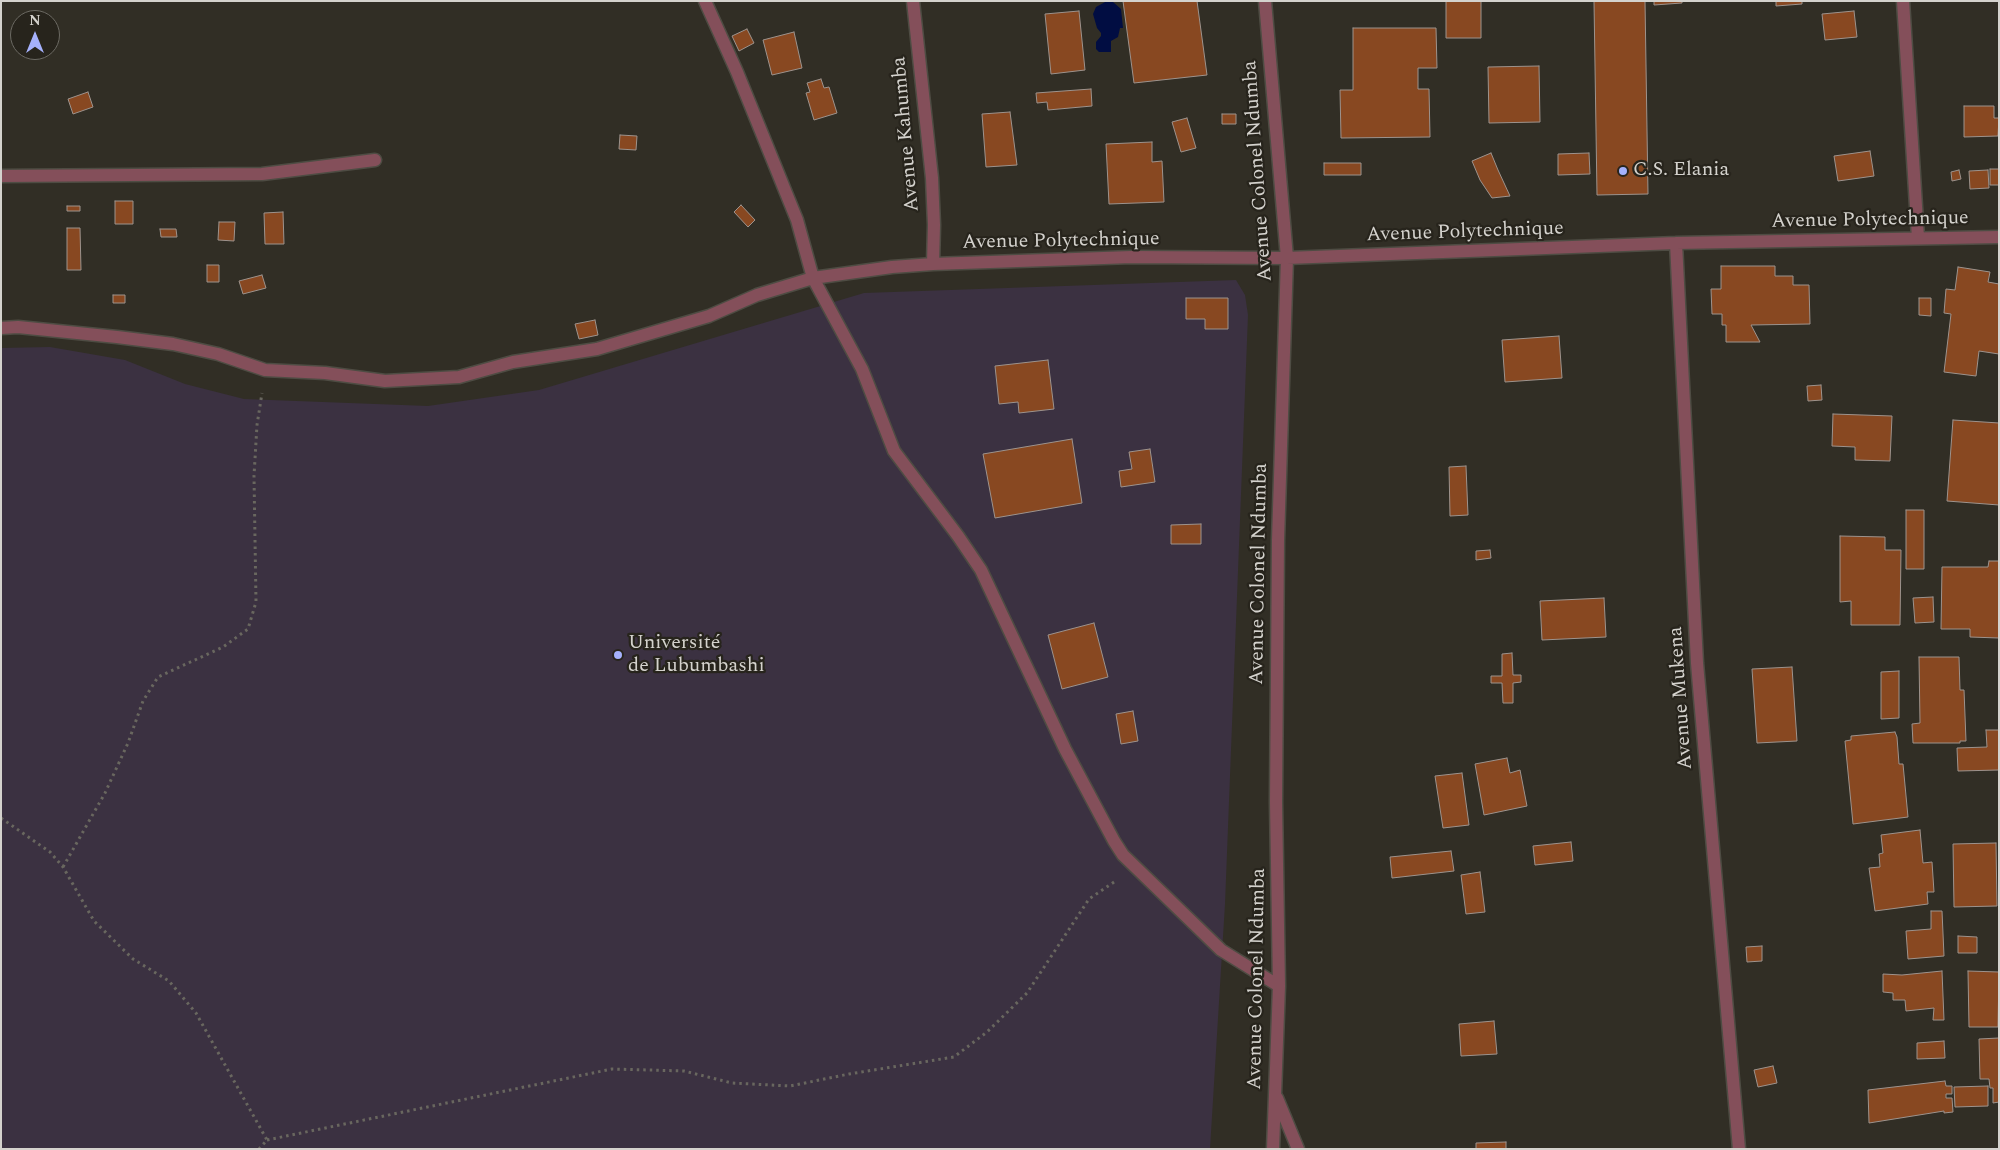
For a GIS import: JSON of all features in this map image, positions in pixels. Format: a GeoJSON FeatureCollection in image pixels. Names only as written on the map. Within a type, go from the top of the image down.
{"type":"FeatureCollection","features":[{"type":"Feature","properties":{"kind":"street"},"geometry":{"type":"LineString","coordinates":[[705,1],[737,72],[797,220],[813,278],[862,369],[894,451],[981,570],[1065,749],[1114,841],[1123,855],[1221,950],[1279,986]]}},
{"type":"Feature","properties":{"kind":"street","name":"Avenue Kahumba"},"geometry":{"type":"LineString","coordinates":[[913,1],[932,178],[933,264]]}},
{"type":"Feature","properties":{"kind":"street","name":"Avenue Colonel Ndumba"},"geometry":{"type":"LineString","coordinates":[[1266,1],[1287,258],[1278,540],[1276,802],[1279,986],[1273,1149]]}},
{"type":"Feature","properties":{"kind":"street"},"geometry":{"type":"LineString","coordinates":[[1903,1],[1918,238]]}},
{"type":"Feature","properties":{"kind":"street"},"geometry":{"type":"LineString","coordinates":[[1,176],[262,174],[375,160]]}},
{"type":"Feature","properties":{"kind":"street","name":"Avenue Polytechnique"},"geometry":{"type":"LineString","coordinates":[[1,328],[18,327],[173,344],[218,354],[265,370],[325,372],[384,381],[460,377],[513,362],[597,349],[708,316],[757,295],[813,278],[892,267],[1132,258],[1287,258],[1676,243],[1999,238]]}},
{"type":"Feature","properties":{"kind":"street","name":"Avenue Mukena"},"geometry":{"type":"LineString","coordinates":[[1676,243],[1697,663],[1739,1149]]}},
{"type":"Feature","properties":{"kind":"street"},"geometry":{"type":"LineString","coordinates":[[1275,1093],[1298,1149]]}},
{"type":"Feature","properties":{"kind":"path"},"geometry":{"type":"LineString","coordinates":[[63,867],[105,793],[128,743],[143,701],[158,677],[223,647],[248,629],[256,602],[254,476],[257,425],[265,370]]}},
{"type":"Feature","properties":{"kind":"path"},"geometry":{"type":"LineString","coordinates":[[1,818],[50,852],[63,867],[94,921],[133,959],[169,981],[196,1013],[268,1140]]}},
{"type":"Feature","properties":{"kind":"path"},"geometry":{"type":"LineString","coordinates":[[259,1149],[268,1140],[612,1069],[684,1071],[732,1084],[790,1086],[849,1074],[954,1057],[987,1032],[1027,993],[1089,899],[1136,866]]}},
{"type":"Feature","properties":{"kind":"shaded area"},"geometry":{"type":"Polygon","coordinates":[[[1107,1],[1113,2],[1121,9],[1123,28],[1120,28],[1118,37],[1111,41],[1111,52],[1099,52],[1096,49],[1096,42],[1101,33],[1097,28],[1093,14],[1096,7],[1107,1]]]}},
{"type":"Feature","properties":{"kind":"shaded area","name":"Université de Lubumbashi"},"geometry":{"type":"Polygon","coordinates":[[[1236,280],[1245,295],[1248,315],[1225,904],[1210,1149],[1,1149],[1,348],[50,347],[125,360],[185,384],[244,399],[428,406],[539,390],[864,293],[1236,280]]]}},
{"type":"Feature","properties":{"kind":"building"},"geometry":{"type":"Polygon","coordinates":[[[1123,1],[1197,1],[1207,75],[1134,83],[1123,1]]]}},
{"type":"Feature","properties":{"kind":"building"},"geometry":{"type":"Polygon","coordinates":[[[1446,1],[1481,1],[1481,38],[1446,38],[1446,1]]]}},
{"type":"Feature","properties":{"kind":"building"},"geometry":{"type":"Polygon","coordinates":[[[1594,1],[1645,1],[1648,194],[1597,195],[1594,1]]]}},
{"type":"Feature","properties":{"kind":"building"},"geometry":{"type":"Polygon","coordinates":[[[1654,1],[1682,1],[1682,3],[1654,5],[1654,1]]]}},
{"type":"Feature","properties":{"kind":"building"},"geometry":{"type":"Polygon","coordinates":[[[1776,1],[1802,1],[1802,4],[1776,6],[1776,1]]]}},
{"type":"Feature","properties":{"kind":"building"},"geometry":{"type":"Polygon","coordinates":[[[1079,11],[1085,70],[1051,74],[1045,14],[1079,11]]]}},
{"type":"Feature","properties":{"kind":"building"},"geometry":{"type":"Polygon","coordinates":[[[1854,11],[1857,37],[1825,40],[1822,14],[1854,11]]]}},
{"type":"Feature","properties":{"kind":"building"},"geometry":{"type":"Polygon","coordinates":[[[1353,28],[1436,28],[1437,68],[1418,68],[1418,89],[1429,89],[1430,137],[1341,138],[1340,90],[1353,90],[1353,28]]]}},
{"type":"Feature","properties":{"kind":"building"},"geometry":{"type":"Polygon","coordinates":[[[747,29],[754,43],[739,51],[732,36],[747,29]]]}},
{"type":"Feature","properties":{"kind":"building"},"geometry":{"type":"Polygon","coordinates":[[[794,32],[802,68],[772,75],[763,40],[794,32]]]}},
{"type":"Feature","properties":{"kind":"building"},"geometry":{"type":"Polygon","coordinates":[[[1539,66],[1540,122],[1489,123],[1488,67],[1539,66]]]}},
{"type":"Feature","properties":{"kind":"building"},"geometry":{"type":"Polygon","coordinates":[[[821,79],[824,88],[829,87],[837,113],[814,120],[806,93],[810,92],[807,83],[821,79]]]}},
{"type":"Feature","properties":{"kind":"building"},"geometry":{"type":"Polygon","coordinates":[[[1091,89],[1092,106],[1048,110],[1047,102],[1037,103],[1036,93],[1091,89]]]}},
{"type":"Feature","properties":{"kind":"building"},"geometry":{"type":"Polygon","coordinates":[[[88,92],[93,107],[73,114],[68,99],[88,92]]]}},
{"type":"Feature","properties":{"kind":"building"},"geometry":{"type":"Polygon","coordinates":[[[1964,106],[1994,106],[1994,118],[1999,118],[1998,136],[1964,137],[1964,106]]]}},
{"type":"Feature","properties":{"kind":"building"},"geometry":{"type":"Polygon","coordinates":[[[1010,112],[1017,165],[986,167],[982,114],[1010,112]]]}},
{"type":"Feature","properties":{"kind":"building"},"geometry":{"type":"Polygon","coordinates":[[[1222,114],[1236,114],[1236,124],[1222,124],[1222,114]]]}},
{"type":"Feature","properties":{"kind":"building"},"geometry":{"type":"Polygon","coordinates":[[[1187,118],[1196,148],[1181,152],[1172,122],[1187,118]]]}},
{"type":"Feature","properties":{"kind":"building"},"geometry":{"type":"Polygon","coordinates":[[[620,135],[637,136],[636,150],[619,149],[620,135]]]}},
{"type":"Feature","properties":{"kind":"building"},"geometry":{"type":"Polygon","coordinates":[[[1152,142],[1152,162],[1162,161],[1164,202],[1109,204],[1106,144],[1152,142]]]}},
{"type":"Feature","properties":{"kind":"building"},"geometry":{"type":"Polygon","coordinates":[[[1870,151],[1874,176],[1838,181],[1834,156],[1870,151]]]}},
{"type":"Feature","properties":{"kind":"building"},"geometry":{"type":"Polygon","coordinates":[[[1491,153],[1510,196],[1492,198],[1480,180],[1472,161],[1491,153]]]}},
{"type":"Feature","properties":{"kind":"building"},"geometry":{"type":"Polygon","coordinates":[[[1589,153],[1590,174],[1558,175],[1558,154],[1589,153]]]}},
{"type":"Feature","properties":{"kind":"building"},"geometry":{"type":"Polygon","coordinates":[[[1324,163],[1361,163],[1361,175],[1324,175],[1324,163]]]}},
{"type":"Feature","properties":{"kind":"building"},"geometry":{"type":"Polygon","coordinates":[[[1990,169],[1999,169],[1999,185],[1990,185],[1990,169]]]}},
{"type":"Feature","properties":{"kind":"building"},"geometry":{"type":"Polygon","coordinates":[[[1959,170],[1961,179],[1952,181],[1951,172],[1959,170]]]}},
{"type":"Feature","properties":{"kind":"building"},"geometry":{"type":"Polygon","coordinates":[[[1988,170],[1989,188],[1970,189],[1969,171],[1988,170]]]}},
{"type":"Feature","properties":{"kind":"building"},"geometry":{"type":"Polygon","coordinates":[[[115,201],[133,201],[133,224],[115,224],[115,201]]]}},
{"type":"Feature","properties":{"kind":"building"},"geometry":{"type":"Polygon","coordinates":[[[741,205],[755,220],[748,227],[734,212],[741,205]]]}},
{"type":"Feature","properties":{"kind":"building"},"geometry":{"type":"Polygon","coordinates":[[[67,206],[80,206],[80,211],[67,211],[67,206]]]}},
{"type":"Feature","properties":{"kind":"building"},"geometry":{"type":"Polygon","coordinates":[[[283,212],[284,244],[265,244],[264,213],[283,212]]]}},
{"type":"Feature","properties":{"kind":"building"},"geometry":{"type":"Polygon","coordinates":[[[219,222],[235,222],[234,241],[218,240],[219,222]]]}},
{"type":"Feature","properties":{"kind":"building"},"geometry":{"type":"Polygon","coordinates":[[[67,228],[80,228],[81,270],[67,270],[67,228]]]}},
{"type":"Feature","properties":{"kind":"building"},"geometry":{"type":"Polygon","coordinates":[[[160,229],[176,229],[177,237],[161,237],[160,229]]]}},
{"type":"Feature","properties":{"kind":"building"},"geometry":{"type":"Polygon","coordinates":[[[207,265],[219,265],[219,282],[207,282],[207,265]]]}},
{"type":"Feature","properties":{"kind":"building"},"geometry":{"type":"Polygon","coordinates":[[[1721,266],[1775,266],[1775,276],[1793,276],[1793,285],[1809,285],[1810,324],[1751,325],[1760,342],[1726,342],[1726,325],[1722,325],[1722,314],[1712,314],[1711,289],[1721,289],[1721,266]]]}},
{"type":"Feature","properties":{"kind":"building"},"geometry":{"type":"Polygon","coordinates":[[[1958,267],[1990,272],[1988,282],[1999,284],[1999,354],[1979,351],[1976,376],[1944,372],[1951,314],[1944,313],[1946,289],[1955,290],[1958,267]]]}},
{"type":"Feature","properties":{"kind":"building"},"geometry":{"type":"Polygon","coordinates":[[[262,275],[266,288],[243,294],[239,281],[262,275]]]}},
{"type":"Feature","properties":{"kind":"building"},"geometry":{"type":"Polygon","coordinates":[[[113,295],[125,295],[125,303],[113,303],[113,295]]]}},
{"type":"Feature","properties":{"kind":"building"},"geometry":{"type":"Polygon","coordinates":[[[1186,298],[1228,298],[1228,329],[1205,329],[1205,319],[1186,319],[1186,298]]]}},
{"type":"Feature","properties":{"kind":"building"},"geometry":{"type":"Polygon","coordinates":[[[1919,298],[1931,298],[1931,316],[1919,315],[1919,298]]]}},
{"type":"Feature","properties":{"kind":"building"},"geometry":{"type":"Polygon","coordinates":[[[595,320],[598,335],[579,339],[575,324],[595,320]]]}},
{"type":"Feature","properties":{"kind":"building"},"geometry":{"type":"Polygon","coordinates":[[[1559,336],[1562,378],[1505,382],[1502,340],[1559,336]]]}},
{"type":"Feature","properties":{"kind":"building"},"geometry":{"type":"Polygon","coordinates":[[[1048,360],[1054,409],[1019,413],[1018,402],[999,404],[995,366],[1048,360]]]}},
{"type":"Feature","properties":{"kind":"building"},"geometry":{"type":"Polygon","coordinates":[[[1821,385],[1822,400],[1808,401],[1807,386],[1821,385]]]}},
{"type":"Feature","properties":{"kind":"building"},"geometry":{"type":"Polygon","coordinates":[[[1833,414],[1892,416],[1890,461],[1855,460],[1855,447],[1832,446],[1833,414]]]}},
{"type":"Feature","properties":{"kind":"building"},"geometry":{"type":"Polygon","coordinates":[[[1953,420],[1999,423],[1999,505],[1947,501],[1953,420]]]}},
{"type":"Feature","properties":{"kind":"building"},"geometry":{"type":"Polygon","coordinates":[[[1072,439],[1082,503],[995,518],[983,454],[1072,439]]]}},
{"type":"Feature","properties":{"kind":"building"},"geometry":{"type":"Polygon","coordinates":[[[1150,449],[1155,482],[1121,487],[1119,471],[1132,469],[1129,452],[1150,449]]]}},
{"type":"Feature","properties":{"kind":"building"},"geometry":{"type":"Polygon","coordinates":[[[1466,466],[1468,515],[1450,516],[1449,467],[1466,466]]]}},
{"type":"Feature","properties":{"kind":"building"},"geometry":{"type":"Polygon","coordinates":[[[1906,510],[1924,510],[1924,569],[1906,569],[1906,510]]]}},
{"type":"Feature","properties":{"kind":"building"},"geometry":{"type":"Polygon","coordinates":[[[1201,524],[1201,544],[1171,544],[1171,525],[1201,524]]]}},
{"type":"Feature","properties":{"kind":"building"},"geometry":{"type":"Polygon","coordinates":[[[1840,536],[1885,537],[1885,550],[1901,550],[1900,625],[1851,625],[1851,601],[1840,602],[1840,536]]]}},
{"type":"Feature","properties":{"kind":"building"},"geometry":{"type":"Polygon","coordinates":[[[1490,550],[1491,558],[1476,560],[1476,551],[1490,550]]]}},
{"type":"Feature","properties":{"kind":"building"},"geometry":{"type":"Polygon","coordinates":[[[1989,561],[1999,561],[1999,638],[1970,637],[1970,629],[1941,629],[1942,567],[1988,567],[1989,561]]]}},
{"type":"Feature","properties":{"kind":"building"},"geometry":{"type":"Polygon","coordinates":[[[1933,597],[1934,622],[1915,623],[1913,598],[1933,597]]]}},
{"type":"Feature","properties":{"kind":"building"},"geometry":{"type":"Polygon","coordinates":[[[1604,598],[1606,637],[1542,640],[1540,601],[1604,598]]]}},
{"type":"Feature","properties":{"kind":"building"},"geometry":{"type":"Polygon","coordinates":[[[1094,623],[1108,677],[1062,689],[1048,635],[1094,623]]]}},
{"type":"Feature","properties":{"kind":"building"},"geometry":{"type":"Polygon","coordinates":[[[1512,653],[1513,675],[1521,675],[1521,682],[1513,683],[1513,703],[1503,703],[1502,683],[1491,683],[1491,676],[1502,676],[1502,654],[1512,653]]]}},
{"type":"Feature","properties":{"kind":"building"},"geometry":{"type":"Polygon","coordinates":[[[1919,657],[1959,657],[1960,690],[1964,690],[1966,741],[1960,741],[1960,743],[1913,743],[1912,724],[1920,723],[1919,657]]]}},
{"type":"Feature","properties":{"kind":"building"},"geometry":{"type":"Polygon","coordinates":[[[1792,667],[1797,741],[1757,743],[1752,669],[1792,667]]]}},
{"type":"Feature","properties":{"kind":"building"},"geometry":{"type":"Polygon","coordinates":[[[1899,671],[1899,718],[1881,719],[1881,672],[1899,671]]]}},
{"type":"Feature","properties":{"kind":"building"},"geometry":{"type":"Polygon","coordinates":[[[1133,711],[1138,741],[1121,744],[1116,714],[1133,711]]]}},
{"type":"Feature","properties":{"kind":"building"},"geometry":{"type":"Polygon","coordinates":[[[1986,730],[1999,730],[1999,770],[1958,771],[1957,748],[1987,747],[1986,730]]]}},
{"type":"Feature","properties":{"kind":"building"},"geometry":{"type":"Polygon","coordinates":[[[1895,732],[1899,764],[1903,764],[1908,817],[1853,824],[1845,741],[1851,740],[1851,736],[1895,732]]]}},
{"type":"Feature","properties":{"kind":"building"},"geometry":{"type":"Polygon","coordinates":[[[1507,758],[1510,773],[1520,770],[1527,806],[1484,815],[1475,764],[1507,758]]]}},
{"type":"Feature","properties":{"kind":"building"},"geometry":{"type":"Polygon","coordinates":[[[1462,773],[1469,825],[1443,828],[1435,776],[1462,773]]]}},
{"type":"Feature","properties":{"kind":"building"},"geometry":{"type":"Polygon","coordinates":[[[1920,830],[1923,863],[1932,862],[1934,892],[1927,892],[1928,904],[1875,911],[1869,868],[1880,867],[1879,854],[1883,853],[1881,835],[1920,830]]]}},
{"type":"Feature","properties":{"kind":"building"},"geometry":{"type":"Polygon","coordinates":[[[1571,842],[1573,861],[1535,865],[1533,846],[1571,842]]]}},
{"type":"Feature","properties":{"kind":"building"},"geometry":{"type":"Polygon","coordinates":[[[1996,843],[1997,906],[1954,907],[1953,844],[1996,843]]]}},
{"type":"Feature","properties":{"kind":"building"},"geometry":{"type":"Polygon","coordinates":[[[1451,851],[1454,871],[1392,878],[1390,857],[1451,851]]]}},
{"type":"Feature","properties":{"kind":"building"},"geometry":{"type":"Polygon","coordinates":[[[1480,872],[1485,912],[1466,914],[1461,875],[1480,872]]]}},
{"type":"Feature","properties":{"kind":"building"},"geometry":{"type":"Polygon","coordinates":[[[1931,911],[1942,911],[1944,956],[1908,959],[1906,931],[1931,929],[1931,911]]]}},
{"type":"Feature","properties":{"kind":"building"},"geometry":{"type":"Polygon","coordinates":[[[1958,936],[1977,937],[1977,953],[1958,953],[1958,936]]]}},
{"type":"Feature","properties":{"kind":"building"},"geometry":{"type":"Polygon","coordinates":[[[1762,946],[1762,961],[1747,962],[1746,947],[1762,946]]]}},
{"type":"Feature","properties":{"kind":"building"},"geometry":{"type":"Polygon","coordinates":[[[1942,971],[1944,1020],[1933,1020],[1934,1008],[1906,1011],[1905,1000],[1893,1000],[1893,993],[1883,992],[1883,974],[1902,975],[1942,971]]]}},
{"type":"Feature","properties":{"kind":"building"},"geometry":{"type":"Polygon","coordinates":[[[1968,971],[1999,972],[1998,1027],[1969,1027],[1968,971]]]}},
{"type":"Feature","properties":{"kind":"building"},"geometry":{"type":"Polygon","coordinates":[[[1494,1021],[1497,1054],[1461,1056],[1459,1024],[1494,1021]]]}},
{"type":"Feature","properties":{"kind":"building"},"geometry":{"type":"Polygon","coordinates":[[[1999,1038],[1999,1102],[1993,1103],[1993,1088],[1990,1088],[1989,1079],[1980,1079],[1979,1039],[1999,1038]]]}},
{"type":"Feature","properties":{"kind":"building"},"geometry":{"type":"Polygon","coordinates":[[[1944,1041],[1945,1058],[1917,1059],[1917,1043],[1944,1041]]]}},
{"type":"Feature","properties":{"kind":"building"},"geometry":{"type":"Polygon","coordinates":[[[1773,1066],[1777,1083],[1758,1087],[1754,1070],[1773,1066]]]}},
{"type":"Feature","properties":{"kind":"building"},"geometry":{"type":"Polygon","coordinates":[[[1945,1081],[1946,1086],[1952,1086],[1952,1094],[1946,1094],[1946,1098],[1952,1098],[1953,1112],[1944,1113],[1944,1111],[1869,1123],[1868,1090],[1945,1081]]]}},
{"type":"Feature","properties":{"kind":"building"},"geometry":{"type":"Polygon","coordinates":[[[1988,1086],[1988,1106],[1955,1107],[1954,1087],[1988,1086]]]}},
{"type":"Feature","properties":{"kind":"building"},"geometry":{"type":"Polygon","coordinates":[[[1506,1142],[1506,1149],[1476,1149],[1476,1143],[1506,1142]]]}},
{"type":"Feature","properties":{"kind":"place","name":"C.S. Elania"},"geometry":{"type":"Point","coordinates":[1623,171]}},
{"type":"Feature","properties":{"kind":"place","name":"Université de Lubumbashi"},"geometry":{"type":"Point","coordinates":[618,655]}}]}
